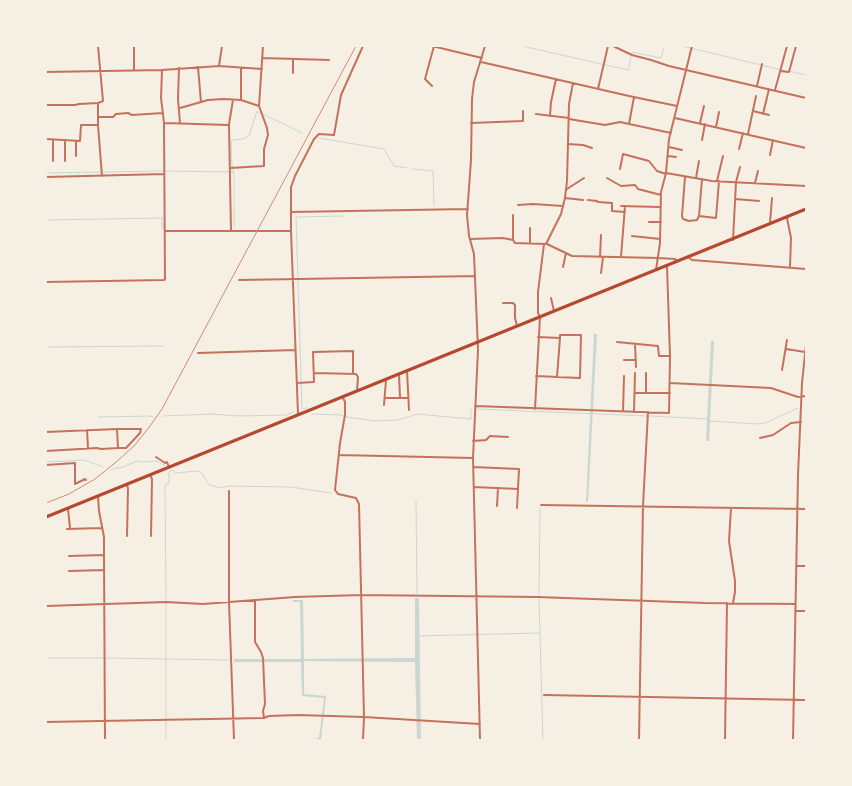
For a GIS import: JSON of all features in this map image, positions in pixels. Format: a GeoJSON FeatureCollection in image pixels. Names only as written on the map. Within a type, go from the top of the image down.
{"type":"FeatureCollection","features":[{"type":"Feature","properties":{"kind":"highway"},"geometry":{"type":"LineString","coordinates":[[46,517],[806,210]]}},
{"type":"Feature","properties":{"kind":"street"},"geometry":{"type":"LineString","coordinates":[[46,105],[75,105],[98,103],[103,101],[98,46]]}},
{"type":"Feature","properties":{"kind":"street"},"geometry":{"type":"LineString","coordinates":[[134,46],[134,70]]}},
{"type":"Feature","properties":{"kind":"street"},"geometry":{"type":"LineString","coordinates":[[219,66],[222,46]]}},
{"type":"Feature","properties":{"kind":"street"},"geometry":{"type":"LineString","coordinates":[[230,168],[264,166],[264,149],[268,135],[268,128],[259,106],[263,46]]}},
{"type":"Feature","properties":{"kind":"street"},"geometry":{"type":"LineString","coordinates":[[298,414],[292,280],[291,187],[314,139],[319,134],[334,135],[341,96],[363,46]]}},
{"type":"Feature","properties":{"kind":"street"},"geometry":{"type":"LineString","coordinates":[[432,86],[425,79],[433,46],[443,47],[482,58]]}},
{"type":"Feature","properties":{"kind":"street"},"geometry":{"type":"LineString","coordinates":[[480,740],[473,467],[477,343],[474,254],[467,224],[471,160],[472,99],[474,82],[485,46]]}},
{"type":"Feature","properties":{"kind":"street"},"geometry":{"type":"LineString","coordinates":[[598,89],[608,46]]}},
{"type":"Feature","properties":{"kind":"street"},"geometry":{"type":"LineString","coordinates":[[613,46],[632,56],[806,98]]}},
{"type":"Feature","properties":{"kind":"street"},"geometry":{"type":"LineString","coordinates":[[656,270],[660,238],[661,195],[666,174],[668,147],[692,46]]}},
{"type":"Feature","properties":{"kind":"street"},"geometry":{"type":"LineString","coordinates":[[775,90],[787,46]]}},
{"type":"Feature","properties":{"kind":"street"},"geometry":{"type":"LineString","coordinates":[[781,70],[790,71],[796,46]]}},
{"type":"Feature","properties":{"kind":"street"},"geometry":{"type":"LineString","coordinates":[[263,58],[328,60]]}},
{"type":"Feature","properties":{"kind":"street"},"geometry":{"type":"LineString","coordinates":[[293,59],[293,73]]}},
{"type":"Feature","properties":{"kind":"street"},"geometry":{"type":"LineString","coordinates":[[481,62],[677,106]]}},
{"type":"Feature","properties":{"kind":"street"},"geometry":{"type":"LineString","coordinates":[[757,86],[762,65]]}},
{"type":"Feature","properties":{"kind":"street"},"geometry":{"type":"LineString","coordinates":[[46,72],[162,70],[219,66],[262,69]]}},
{"type":"Feature","properties":{"kind":"street"},"geometry":{"type":"LineString","coordinates":[[198,67],[201,102]]}},
{"type":"Feature","properties":{"kind":"street"},"geometry":{"type":"LineString","coordinates":[[179,68],[178,99],[180,108],[180,124]]}},
{"type":"Feature","properties":{"kind":"street"},"geometry":{"type":"LineString","coordinates":[[240,68],[241,100]]}},
{"type":"Feature","properties":{"kind":"street"},"geometry":{"type":"LineString","coordinates":[[46,282],[165,279],[164,123],[161,98],[162,70]]}},
{"type":"Feature","properties":{"kind":"street"},"geometry":{"type":"LineString","coordinates":[[550,116],[551,102],[556,79]]}},
{"type":"Feature","properties":{"kind":"street"},"geometry":{"type":"LineString","coordinates":[[535,409],[540,317],[538,313],[538,292],[545,244],[554,231],[565,198],[569,104],[573,83]]}},
{"type":"Feature","properties":{"kind":"street"},"geometry":{"type":"LineString","coordinates":[[763,114],[769,89]]}},
{"type":"Feature","properties":{"kind":"street"},"geometry":{"type":"LineString","coordinates":[[748,134],[756,96]]}},
{"type":"Feature","properties":{"kind":"street"},"geometry":{"type":"LineString","coordinates":[[629,124],[634,97]]}},
{"type":"Feature","properties":{"kind":"street"},"geometry":{"type":"LineString","coordinates":[[180,108],[201,102],[224,99],[241,100],[259,106]]}},
{"type":"Feature","properties":{"kind":"street"},"geometry":{"type":"LineString","coordinates":[[231,231],[229,125],[233,100]]}},
{"type":"Feature","properties":{"kind":"street"},"geometry":{"type":"LineString","coordinates":[[98,103],[98,125],[102,176]]}},
{"type":"Feature","properties":{"kind":"street"},"geometry":{"type":"LineString","coordinates":[[700,123],[704,106]]}},
{"type":"Feature","properties":{"kind":"street"},"geometry":{"type":"LineString","coordinates":[[471,123],[523,121],[523,111]]}},
{"type":"Feature","properties":{"kind":"street"},"geometry":{"type":"LineString","coordinates":[[753,111],[769,115]]}},
{"type":"Feature","properties":{"kind":"street"},"geometry":{"type":"LineString","coordinates":[[716,127],[719,112]]}},
{"type":"Feature","properties":{"kind":"street"},"geometry":{"type":"LineString","coordinates":[[98,117],[113,117],[116,114],[128,113],[132,115],[163,113]]}},
{"type":"Feature","properties":{"kind":"street"},"geometry":{"type":"LineString","coordinates":[[536,114],[569,118],[605,125],[620,122],[671,133]]}},
{"type":"Feature","properties":{"kind":"street"},"geometry":{"type":"LineString","coordinates":[[675,118],[806,148]]}},
{"type":"Feature","properties":{"kind":"street"},"geometry":{"type":"LineString","coordinates":[[164,123],[229,125]]}},
{"type":"Feature","properties":{"kind":"street"},"geometry":{"type":"LineString","coordinates":[[702,140],[705,124]]}},
{"type":"Feature","properties":{"kind":"street"},"geometry":{"type":"LineString","coordinates":[[46,139],[80,141],[82,125],[98,125]]}},
{"type":"Feature","properties":{"kind":"street"},"geometry":{"type":"LineString","coordinates":[[739,149],[743,133]]}},
{"type":"Feature","properties":{"kind":"street"},"geometry":{"type":"LineString","coordinates":[[53,140],[53,160]]}},
{"type":"Feature","properties":{"kind":"street"},"geometry":{"type":"LineString","coordinates":[[65,140],[65,160]]}},
{"type":"Feature","properties":{"kind":"street"},"geometry":{"type":"LineString","coordinates":[[770,155],[773,140]]}},
{"type":"Feature","properties":{"kind":"street"},"geometry":{"type":"LineString","coordinates":[[76,141],[76,156]]}},
{"type":"Feature","properties":{"kind":"street"},"geometry":{"type":"LineString","coordinates":[[568,144],[583,145],[592,148]]}},
{"type":"Feature","properties":{"kind":"street"},"geometry":{"type":"LineString","coordinates":[[668,147],[682,150]]}},
{"type":"Feature","properties":{"kind":"street"},"geometry":{"type":"LineString","coordinates":[[620,169],[623,154],[649,161],[657,171],[666,174],[718,181],[806,186]]}},
{"type":"Feature","properties":{"kind":"street"},"geometry":{"type":"LineString","coordinates":[[668,156],[676,158]]}},
{"type":"Feature","properties":{"kind":"street"},"geometry":{"type":"LineString","coordinates":[[700,216],[716,218],[718,181],[723,156]]}},
{"type":"Feature","properties":{"kind":"street"},"geometry":{"type":"LineString","coordinates":[[696,178],[699,160]]}},
{"type":"Feature","properties":{"kind":"street"},"geometry":{"type":"LineString","coordinates":[[733,240],[736,182],[740,167]]}},
{"type":"Feature","properties":{"kind":"street"},"geometry":{"type":"LineString","coordinates":[[755,183],[758,171]]}},
{"type":"Feature","properties":{"kind":"street"},"geometry":{"type":"LineString","coordinates":[[46,177],[164,174]]}},
{"type":"Feature","properties":{"kind":"street"},"geometry":{"type":"LineString","coordinates":[[685,176],[682,219],[689,221],[697,220],[700,216],[702,179]]}},
{"type":"Feature","properties":{"kind":"street"},"geometry":{"type":"LineString","coordinates":[[566,190],[584,178]]}},
{"type":"Feature","properties":{"kind":"street"},"geometry":{"type":"LineString","coordinates":[[607,178],[622,186],[635,185],[638,189],[661,195]]}},
{"type":"Feature","properties":{"kind":"street"},"geometry":{"type":"LineString","coordinates":[[565,198],[583,200]]}},
{"type":"Feature","properties":{"kind":"street"},"geometry":{"type":"LineString","coordinates":[[770,225],[772,198]]}},
{"type":"Feature","properties":{"kind":"street"},"geometry":{"type":"LineString","coordinates":[[735,199],[759,201]]}},
{"type":"Feature","properties":{"kind":"street"},"geometry":{"type":"LineString","coordinates":[[588,200],[612,203],[612,211],[625,212]]}},
{"type":"Feature","properties":{"kind":"street"},"geometry":{"type":"LineString","coordinates":[[518,205],[533,204],[563,206]]}},
{"type":"Feature","properties":{"kind":"street"},"geometry":{"type":"LineString","coordinates":[[621,206],[660,207]]}},
{"type":"Feature","properties":{"kind":"street"},"geometry":{"type":"LineString","coordinates":[[621,256],[625,206]]}},
{"type":"Feature","properties":{"kind":"street"},"geometry":{"type":"LineString","coordinates":[[291,212],[468,209]]}},
{"type":"Feature","properties":{"kind":"street"},"geometry":{"type":"LineString","coordinates":[[513,215],[513,240]]}},
{"type":"Feature","properties":{"kind":"street"},"geometry":{"type":"LineString","coordinates":[[787,218],[791,238],[790,267]]}},
{"type":"Feature","properties":{"kind":"street"},"geometry":{"type":"LineString","coordinates":[[649,222],[661,222]]}},
{"type":"Feature","properties":{"kind":"street"},"geometry":{"type":"LineString","coordinates":[[530,228],[530,243]]}},
{"type":"Feature","properties":{"kind":"street"},"geometry":{"type":"LineString","coordinates":[[165,231],[291,231]]}},
{"type":"Feature","properties":{"kind":"street"},"geometry":{"type":"LineString","coordinates":[[600,257],[601,235]]}},
{"type":"Feature","properties":{"kind":"street"},"geometry":{"type":"LineString","coordinates":[[632,236],[660,238]]}},
{"type":"Feature","properties":{"kind":"street"},"geometry":{"type":"LineString","coordinates":[[470,239],[503,238],[513,240],[515,243],[545,244],[572,256],[658,258],[675,259],[678,262]]}},
{"type":"Feature","properties":{"kind":"street"},"geometry":{"type":"LineString","coordinates":[[563,267],[566,253]]}},
{"type":"Feature","properties":{"kind":"street"},"geometry":{"type":"LineString","coordinates":[[601,273],[603,257]]}},
{"type":"Feature","properties":{"kind":"street"},"geometry":{"type":"LineString","coordinates":[[688,258],[692,260],[806,269]]}},
{"type":"Feature","properties":{"kind":"street"},"geometry":{"type":"LineString","coordinates":[[475,406],[669,413],[670,356],[667,266]]}},
{"type":"Feature","properties":{"kind":"street"},"geometry":{"type":"LineString","coordinates":[[239,280],[475,276]]}},
{"type":"Feature","properties":{"kind":"street"},"geometry":{"type":"LineString","coordinates":[[551,298],[554,311]]}},
{"type":"Feature","properties":{"kind":"street"},"geometry":{"type":"LineString","coordinates":[[503,303],[513,303],[515,305],[515,318],[517,326]]}},
{"type":"Feature","properties":{"kind":"street"},"geometry":{"type":"LineString","coordinates":[[536,376],[557,377],[580,378],[581,335],[560,334],[557,377]]}},
{"type":"Feature","properties":{"kind":"street"},"geometry":{"type":"LineString","coordinates":[[538,337],[560,338]]}},
{"type":"Feature","properties":{"kind":"street"},"geometry":{"type":"LineString","coordinates":[[782,370],[787,340]]}},
{"type":"Feature","properties":{"kind":"street"},"geometry":{"type":"LineString","coordinates":[[617,342],[658,346],[659,356],[670,356]]}},
{"type":"Feature","properties":{"kind":"street"},"geometry":{"type":"LineString","coordinates":[[636,344],[636,367]]}},
{"type":"Feature","properties":{"kind":"street"},"geometry":{"type":"LineString","coordinates":[[793,740],[797,509],[802,384],[806,345]]}},
{"type":"Feature","properties":{"kind":"street"},"geometry":{"type":"LineString","coordinates":[[786,349],[805,352]]}},
{"type":"Feature","properties":{"kind":"street"},"geometry":{"type":"LineString","coordinates":[[198,352],[295,350]]}},
{"type":"Feature","properties":{"kind":"street"},"geometry":{"type":"LineString","coordinates":[[296,383],[314,382],[313,352],[353,351],[353,373]]}},
{"type":"Feature","properties":{"kind":"street"},"geometry":{"type":"LineString","coordinates":[[624,360],[636,360]]}},
{"type":"Feature","properties":{"kind":"street"},"geometry":{"type":"LineString","coordinates":[[407,371],[408,410]]}},
{"type":"Feature","properties":{"kind":"street"},"geometry":{"type":"LineString","coordinates":[[314,373],[356,374],[358,377],[356,392]]}},
{"type":"Feature","properties":{"kind":"street"},"geometry":{"type":"LineString","coordinates":[[634,412],[635,373]]}},
{"type":"Feature","properties":{"kind":"street"},"geometry":{"type":"LineString","coordinates":[[646,373],[646,393]]}},
{"type":"Feature","properties":{"kind":"street"},"geometry":{"type":"LineString","coordinates":[[399,375],[400,398]]}},
{"type":"Feature","properties":{"kind":"street"},"geometry":{"type":"LineString","coordinates":[[624,376],[624,412]]}},
{"type":"Feature","properties":{"kind":"street"},"geometry":{"type":"LineString","coordinates":[[384,405],[386,380]]}},
{"type":"Feature","properties":{"kind":"street"},"geometry":{"type":"LineString","coordinates":[[670,383],[771,388],[798,397],[806,396]]}},
{"type":"Feature","properties":{"kind":"street"},"geometry":{"type":"LineString","coordinates":[[634,392],[670,393]]}},
{"type":"Feature","properties":{"kind":"street"},"geometry":{"type":"LineString","coordinates":[[343,398],[344,416],[336,492],[341,496],[356,498],[359,504],[364,717],[363,740]]}},
{"type":"Feature","properties":{"kind":"street"},"geometry":{"type":"LineString","coordinates":[[385,398],[408,398]]}},
{"type":"Feature","properties":{"kind":"street"},"geometry":{"type":"LineString","coordinates":[[639,740],[643,506],[648,412]]}},
{"type":"Feature","properties":{"kind":"street"},"geometry":{"type":"LineString","coordinates":[[760,438],[773,435],[791,423],[801,422]]}},
{"type":"Feature","properties":{"kind":"street"},"geometry":{"type":"LineString","coordinates":[[117,429],[118,448]]}},
{"type":"Feature","properties":{"kind":"street"},"geometry":{"type":"LineString","coordinates":[[46,432],[141,429],[140,433],[126,448],[88,448],[46,451]]}},
{"type":"Feature","properties":{"kind":"street"},"geometry":{"type":"LineString","coordinates":[[87,430],[88,448]]}},
{"type":"Feature","properties":{"kind":"street"},"geometry":{"type":"LineString","coordinates":[[473,441],[486,440],[490,436],[508,437]]}},
{"type":"Feature","properties":{"kind":"street"},"geometry":{"type":"LineString","coordinates":[[339,455],[473,458]]}},
{"type":"Feature","properties":{"kind":"street"},"geometry":{"type":"LineString","coordinates":[[156,458],[167,462],[169,467]]}},
{"type":"Feature","properties":{"kind":"street"},"geometry":{"type":"LineString","coordinates":[[46,465],[75,463],[75,484],[85,479],[86,480]]}},
{"type":"Feature","properties":{"kind":"street"},"geometry":{"type":"LineString","coordinates":[[473,467],[519,469],[517,508]]}},
{"type":"Feature","properties":{"kind":"street"},"geometry":{"type":"LineString","coordinates":[[150,475],[152,479],[152,536]]}},
{"type":"Feature","properties":{"kind":"street"},"geometry":{"type":"LineString","coordinates":[[127,484],[127,536]]}},
{"type":"Feature","properties":{"kind":"street"},"geometry":{"type":"LineString","coordinates":[[474,487],[518,489]]}},
{"type":"Feature","properties":{"kind":"street"},"geometry":{"type":"LineString","coordinates":[[497,506],[498,488]]}},
{"type":"Feature","properties":{"kind":"street"},"geometry":{"type":"LineString","coordinates":[[229,491],[229,602],[234,740]]}},
{"type":"Feature","properties":{"kind":"street"},"geometry":{"type":"LineString","coordinates":[[98,496],[104,537],[105,740]]}},
{"type":"Feature","properties":{"kind":"street"},"geometry":{"type":"LineString","coordinates":[[541,505],[806,509]]}},
{"type":"Feature","properties":{"kind":"street"},"geometry":{"type":"LineString","coordinates":[[731,508],[729,541],[735,581],[733,603]]}},
{"type":"Feature","properties":{"kind":"street"},"geometry":{"type":"LineString","coordinates":[[68,509],[70,528]]}},
{"type":"Feature","properties":{"kind":"street"},"geometry":{"type":"LineString","coordinates":[[66,529],[102,528]]}},
{"type":"Feature","properties":{"kind":"street"},"geometry":{"type":"LineString","coordinates":[[69,556],[104,555]]}},
{"type":"Feature","properties":{"kind":"street"},"geometry":{"type":"LineString","coordinates":[[796,566],[806,566]]}},
{"type":"Feature","properties":{"kind":"street"},"geometry":{"type":"LineString","coordinates":[[69,571],[104,570]]}},
{"type":"Feature","properties":{"kind":"street"},"geometry":{"type":"LineString","coordinates":[[46,606],[166,602],[203,604],[295,597],[361,595],[537,597],[795,604]]}},
{"type":"Feature","properties":{"kind":"street"},"geometry":{"type":"LineString","coordinates":[[255,600],[255,642],[263,658],[265,704],[263,711],[264,718]]}},
{"type":"Feature","properties":{"kind":"street"},"geometry":{"type":"LineString","coordinates":[[725,740],[727,603]]}},
{"type":"Feature","properties":{"kind":"street"},"geometry":{"type":"LineString","coordinates":[[795,611],[806,611]]}},
{"type":"Feature","properties":{"kind":"street"},"geometry":{"type":"LineString","coordinates":[[544,695],[806,700]]}},
{"type":"Feature","properties":{"kind":"street"},"geometry":{"type":"LineString","coordinates":[[46,722],[234,719],[264,718],[269,716],[326,716],[480,724]]}},
{"type":"Feature","properties":{"kind":"shaded area"},"geometry":{"type":"Polygon","coordinates":[[[594,334],[597,334],[588,502],[586,502],[594,334]]]}},
{"type":"Feature","properties":{"kind":"shaded area"},"geometry":{"type":"Polygon","coordinates":[[[711,341],[714,341],[709,441],[706,441],[711,341]]]}},
{"type":"Feature","properties":{"kind":"shaded area"},"geometry":{"type":"Polygon","coordinates":[[[415,598],[419,598],[421,740],[417,740],[415,662],[304,661],[304,694],[326,696],[321,740],[306,740],[319,738],[324,698],[302,696],[301,662],[234,662],[234,659],[301,659],[300,602],[293,602],[293,600],[303,600],[304,659],[415,658],[415,598]]]}},
{"type":"Feature","properties":{"kind":"waterway"},"geometry":{"type":"LineString","coordinates":[[522,46],[628,70],[632,52],[661,58],[664,46]]}},
{"type":"Feature","properties":{"kind":"waterway"},"geometry":{"type":"LineString","coordinates":[[682,46],[786,71]]}},
{"type":"Feature","properties":{"kind":"waterway"},"geometry":{"type":"LineString","coordinates":[[789,71],[806,75]]}},
{"type":"Feature","properties":{"kind":"waterway"},"geometry":{"type":"LineString","coordinates":[[234,227],[234,175],[231,142],[232,140],[243,139],[249,136],[257,111],[260,113]]}},
{"type":"Feature","properties":{"kind":"waterway"},"geometry":{"type":"LineString","coordinates":[[263,114],[302,133]]}},
{"type":"Feature","properties":{"kind":"waterway"},"geometry":{"type":"LineString","coordinates":[[319,138],[384,149],[394,166],[407,168]]}},
{"type":"Feature","properties":{"kind":"waterway"},"geometry":{"type":"LineString","coordinates":[[412,169],[433,171],[434,205]]}},
{"type":"Feature","properties":{"kind":"waterway"},"geometry":{"type":"LineString","coordinates":[[46,173],[162,171],[233,172]]}},
{"type":"Feature","properties":{"kind":"waterway"},"geometry":{"type":"LineString","coordinates":[[307,408],[302,409],[296,217],[343,216]]}},
{"type":"Feature","properties":{"kind":"waterway"},"geometry":{"type":"LineString","coordinates":[[46,220],[162,218],[162,229]]}},
{"type":"Feature","properties":{"kind":"waterway"},"geometry":{"type":"LineString","coordinates":[[46,347],[163,346]]}},
{"type":"Feature","properties":{"kind":"waterway"},"geometry":{"type":"LineString","coordinates":[[710,421],[758,424],[765,423],[798,408]]}},
{"type":"Feature","properties":{"kind":"waterway"},"geometry":{"type":"LineString","coordinates":[[312,414],[342,415],[375,421],[398,420],[417,414],[471,419],[471,409]]}},
{"type":"Feature","properties":{"kind":"waterway"},"geometry":{"type":"LineString","coordinates":[[478,409],[647,416]]}},
{"type":"Feature","properties":{"kind":"waterway"},"geometry":{"type":"LineString","coordinates":[[164,416],[212,414],[239,416],[286,415],[294,412]]}},
{"type":"Feature","properties":{"kind":"waterway"},"geometry":{"type":"LineString","coordinates":[[650,416],[708,419]]}},
{"type":"Feature","properties":{"kind":"waterway"},"geometry":{"type":"LineString","coordinates":[[99,417],[153,417]]}},
{"type":"Feature","properties":{"kind":"waterway"},"geometry":{"type":"LineString","coordinates":[[47,462],[84,460],[103,467]]}},
{"type":"Feature","properties":{"kind":"waterway"},"geometry":{"type":"LineString","coordinates":[[111,470],[137,461],[157,461],[165,466]]}},
{"type":"Feature","properties":{"kind":"waterway"},"geometry":{"type":"LineString","coordinates":[[166,600],[165,485],[169,483],[169,472],[172,470],[176,473],[197,471],[202,473],[209,485],[222,488],[227,486],[291,487],[331,493]]}},
{"type":"Feature","properties":{"kind":"waterway"},"geometry":{"type":"LineString","coordinates":[[416,501],[417,593]]}},
{"type":"Feature","properties":{"kind":"waterway"},"geometry":{"type":"LineString","coordinates":[[539,595],[540,508]]}},
{"type":"Feature","properties":{"kind":"waterway"},"geometry":{"type":"LineString","coordinates":[[539,599],[543,740]]}},
{"type":"Feature","properties":{"kind":"waterway"},"geometry":{"type":"LineString","coordinates":[[166,604],[166,718]]}},
{"type":"Feature","properties":{"kind":"waterway"},"geometry":{"type":"LineString","coordinates":[[418,636],[539,633]]}},
{"type":"Feature","properties":{"kind":"waterway"},"geometry":{"type":"LineString","coordinates":[[46,658],[103,658]]}},
{"type":"Feature","properties":{"kind":"waterway"},"geometry":{"type":"LineString","coordinates":[[106,658],[229,660]]}},
{"type":"Feature","properties":{"kind":"waterway"},"geometry":{"type":"LineString","coordinates":[[166,721],[166,740]]}},
{"type":"Feature","properties":{"kind":"railway"},"geometry":{"type":"LineString","coordinates":[[46,503],[69,494],[95,479],[115,463],[134,446],[162,409],[356,46]]}}]}
